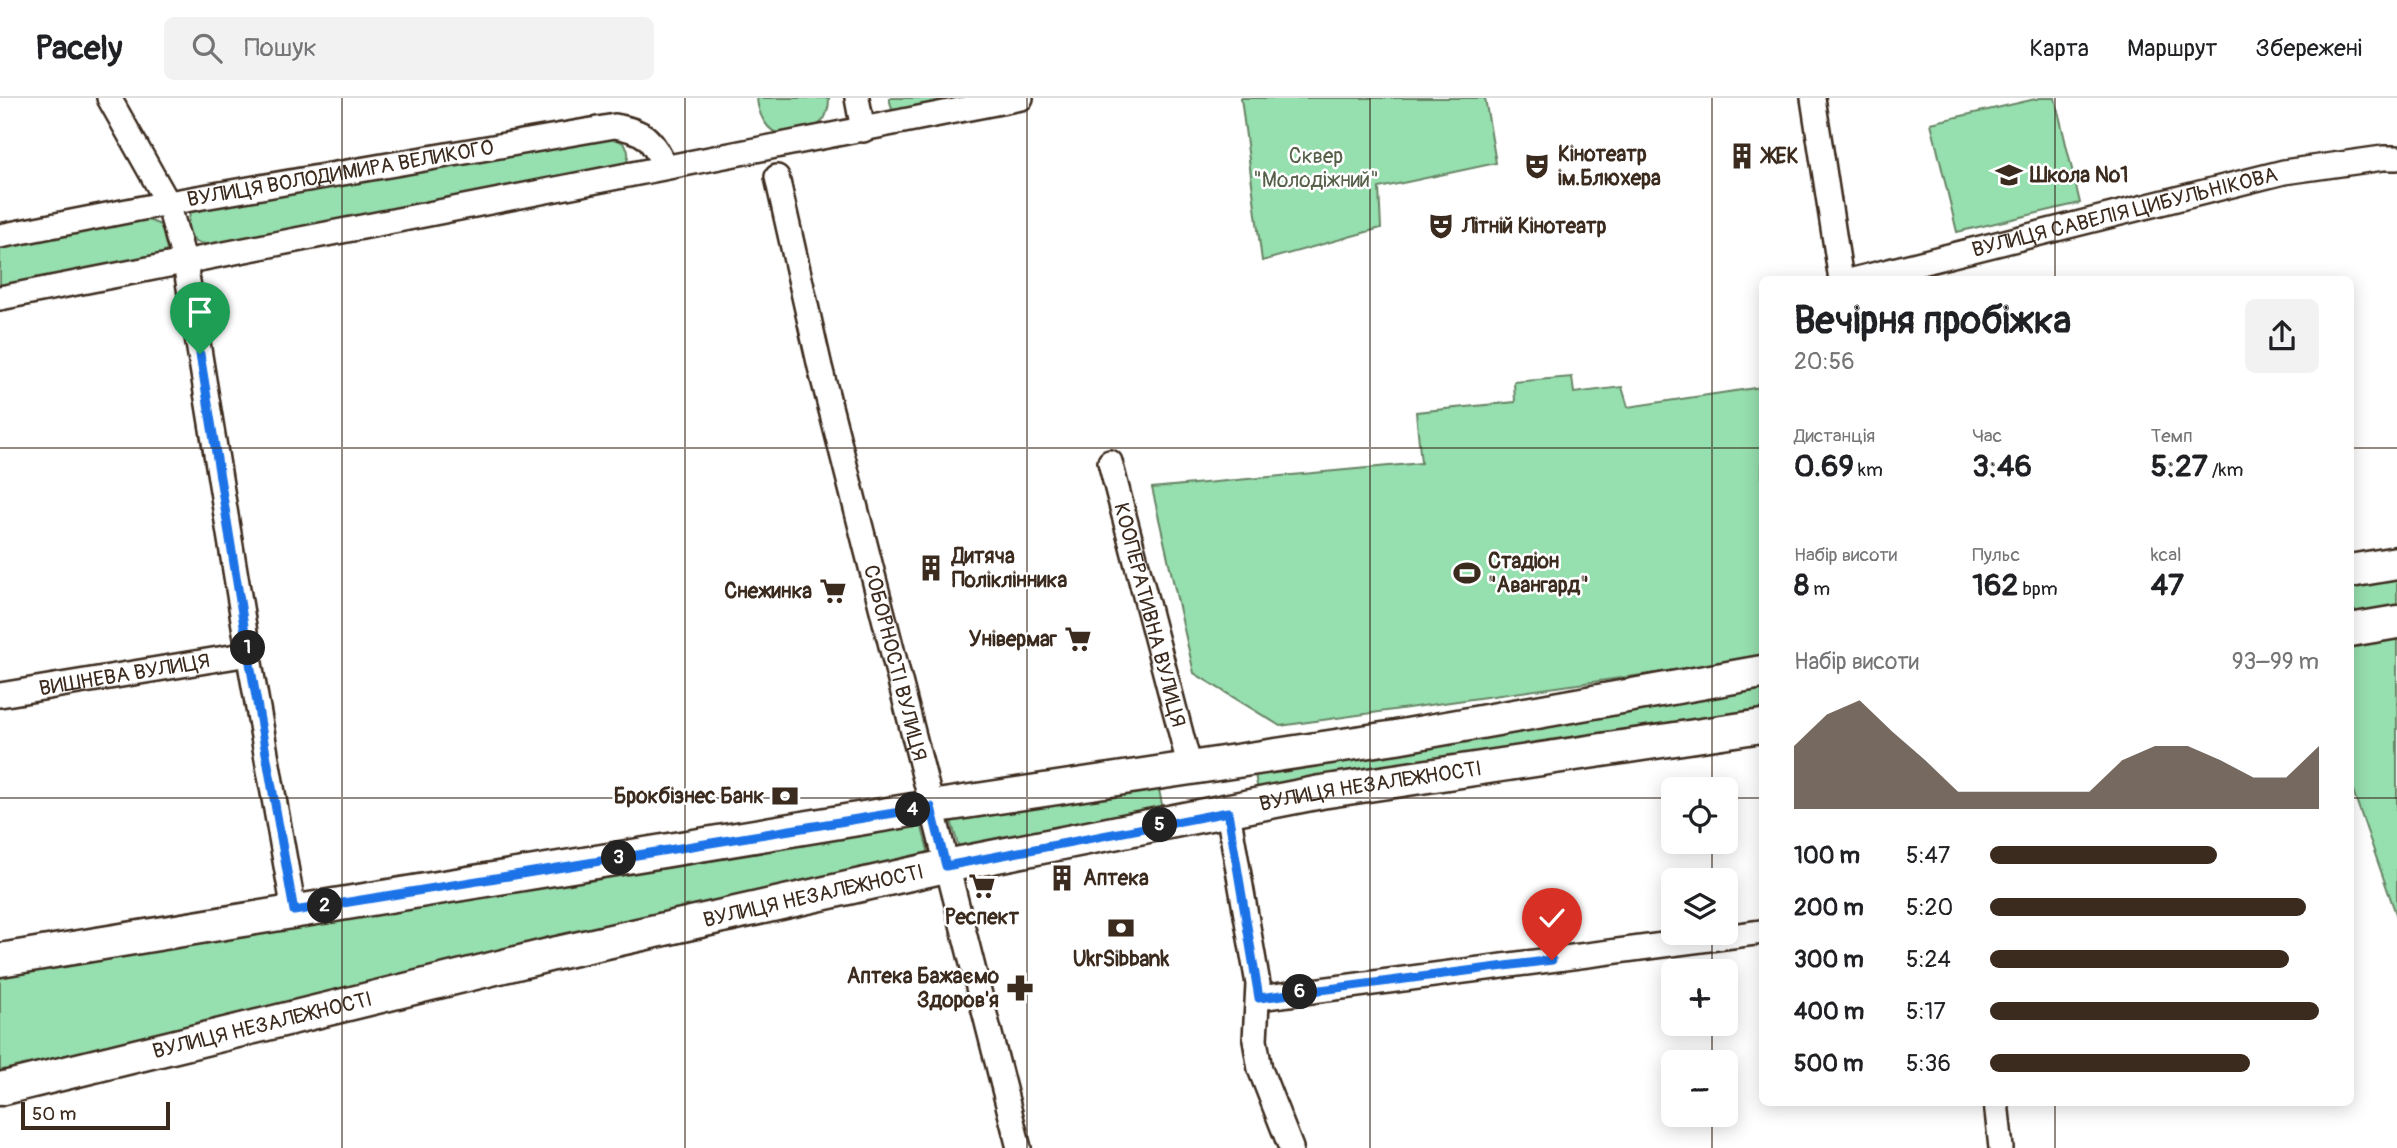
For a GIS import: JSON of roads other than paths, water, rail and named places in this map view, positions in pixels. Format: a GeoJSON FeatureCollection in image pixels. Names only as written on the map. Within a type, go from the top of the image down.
{"type":"FeatureCollection","features":[{"type":"Feature","properties":{"kind":"street"},"geometry":{"type":"LineString","coordinates":[[109,98],[168,203],[185,263],[294,911]]}},
{"type":"Feature","properties":{"kind":"street"},"geometry":{"type":"LineString","coordinates":[[857,98],[863,130]]}},
{"type":"Feature","properties":{"kind":"street"},"geometry":{"type":"LineString","coordinates":[[0,298],[1021,98]]}},
{"type":"Feature","properties":{"kind":"street"},"geometry":{"type":"LineString","coordinates":[[1813,98],[1840,276]]}},
{"type":"Feature","properties":{"kind":"street","name":"ВУЛИЦЯ ВОЛОДИМИРА ВЕЛИКОГО"},"geometry":{"type":"LineString","coordinates":[[0,236],[168,203],[615,126],[636,130],[652,143],[665,166]]}},
{"type":"Feature","properties":{"kind":"street","name":"ВУЛИЦЯ САВЕЛІЯ ЦИБУЛЬНІКОВА"},"geometry":{"type":"LineString","coordinates":[[1869,276],[2284,172],[2397,158]]}},
{"type":"Feature","properties":{"kind":"street","name":"СОБОРНОСТІ ВУЛИЦЯ"},"geometry":{"type":"LineString","coordinates":[[777,177],[820,367],[1019,1148]]}},
{"type":"Feature","properties":{"kind":"street","name":"КООПЕРАТИВНА ВУЛИЦЯ"},"geometry":{"type":"LineString","coordinates":[[1110,462],[1189,768]]}},
{"type":"Feature","properties":{"kind":"street"},"geometry":{"type":"LineString","coordinates":[[2354,570],[2397,563]]}},
{"type":"Feature","properties":{"kind":"street"},"geometry":{"type":"LineString","coordinates":[[2354,629],[2397,622]]}},
{"type":"Feature","properties":{"kind":"street","name":"ВИШНЕВА ВУЛИЦЯ"},"geometry":{"type":"LineString","coordinates":[[0,695],[249,654]]}},
{"type":"Feature","properties":{"kind":"street"},"geometry":{"type":"LineString","coordinates":[[0,960],[931,807],[1396,737],[1759,673]]}},
{"type":"Feature","properties":{"kind":"street","name":"ВУЛИЦЯ НЕЗАЛЕЖНОСТІ"},"geometry":{"type":"LineString","coordinates":[[0,1089],[554,954],[946,866],[1321,792],[1759,726]]}},
{"type":"Feature","properties":{"kind":"street"},"geometry":{"type":"LineString","coordinates":[[1228,812],[1259,998],[1255,1040],[1260,1069],[1291,1148]]}},
{"type":"Feature","properties":{"kind":"street"},"geometry":{"type":"LineString","coordinates":[[1259,998],[1759,932]]}},
{"type":"Feature","properties":{"kind":"street"},"geometry":{"type":"LineString","coordinates":[[1996,1106],[2001,1148]]}},
{"type":"Feature","properties":{"kind":"place","name":"ЖЕК"},"geometry":{"type":"Point","coordinates":[1742,156]}},
{"type":"Feature","properties":{"kind":"place","name":"Кінотеатр ім.Блюхера"},"geometry":{"type":"Point","coordinates":[1537,166]}},
{"type":"Feature","properties":{"kind":"place","name":"Школа №1"},"geometry":{"type":"Point","coordinates":[2009,175]}},
{"type":"Feature","properties":{"kind":"place","name":"Літній Кінотеатр"},"geometry":{"type":"Point","coordinates":[1441,226]}},
{"type":"Feature","properties":{"kind":"place","name":"Дитяча Поліклінника"},"geometry":{"type":"Point","coordinates":[931,568]}},
{"type":"Feature","properties":{"kind":"place","name":"Стадіон \"Авангард\""},"geometry":{"type":"Point","coordinates":[1467,573]}},
{"type":"Feature","properties":{"kind":"place","name":"Снежинка"},"geometry":{"type":"Point","coordinates":[833,591]}},
{"type":"Feature","properties":{"kind":"place","name":"Універмаг"},"geometry":{"type":"Point","coordinates":[1078,639]}},
{"type":"Feature","properties":{"kind":"place","name":"Брокбізнес Банк"},"geometry":{"type":"Point","coordinates":[785,796]}},
{"type":"Feature","properties":{"kind":"place","name":"Аптека"},"geometry":{"type":"Point","coordinates":[1062,878]}},
{"type":"Feature","properties":{"kind":"place","name":"Респект"},"geometry":{"type":"Point","coordinates":[982,886]}},
{"type":"Feature","properties":{"kind":"place","name":"UkrSibbank"},"geometry":{"type":"Point","coordinates":[1121,928]}},
{"type":"Feature","properties":{"kind":"place","name":"Аптека Бажаємо Здоров'я"},"geometry":{"type":"Point","coordinates":[1020,988]}},
{"type":"Feature","properties":{"kind":"park label","name":"Сквер \"Молодіжний\""},"geometry":{"type":"Point","coordinates":[1316,168]}}]}
